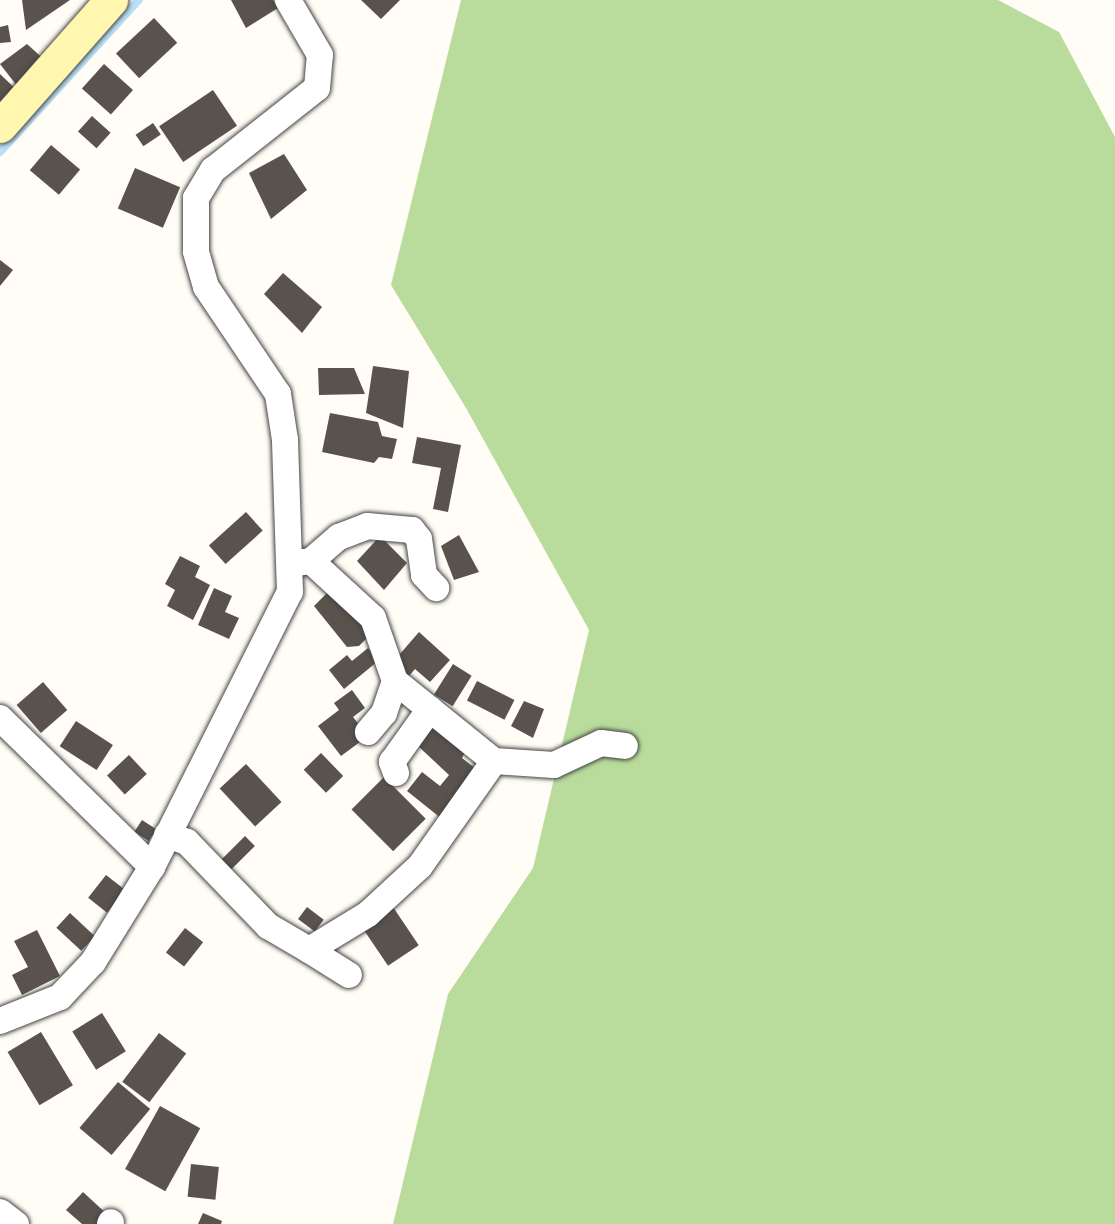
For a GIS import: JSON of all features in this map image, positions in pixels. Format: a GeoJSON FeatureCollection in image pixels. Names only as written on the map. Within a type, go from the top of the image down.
{"type":"FeatureCollection","features":[{"type":"Feature","properties":{"kind":"street"},"geometry":{"type":"LineString","coordinates":[[0,126],[111,0]]}},
{"type":"Feature","properties":{"kind":"street"},"geometry":{"type":"LineString","coordinates":[[0,1021],[42,1008],[75,984],[152,867],[290,592],[300,562],[278,394],[206,287],[196,252],[196,198],[213,170],[317,88],[320,55],[288,0]]}},
{"type":"Feature","properties":{"kind":"street"},"geometry":{"type":"LineString","coordinates":[[300,562],[339,537],[367,526],[412,530],[419,539],[424,575],[436,588]]}},
{"type":"Feature","properties":{"kind":"street"},"geometry":{"type":"LineString","coordinates":[[300,562],[373,618],[394,681],[494,761],[554,765],[601,743],[625,746]]}},
{"type":"Feature","properties":{"kind":"street"},"geometry":{"type":"LineString","coordinates":[[368,732],[384,713],[394,681]]}},
{"type":"Feature","properties":{"kind":"street"},"geometry":{"type":"LineString","coordinates":[[396,773],[392,762],[430,709]]}},
{"type":"Feature","properties":{"kind":"street"},"geometry":{"type":"LineString","coordinates":[[0,718],[152,867]]}},
{"type":"Feature","properties":{"kind":"street"},"geometry":{"type":"LineString","coordinates":[[309,950],[368,914],[420,866],[494,761]]}},
{"type":"Feature","properties":{"kind":"street"},"geometry":{"type":"LineString","coordinates":[[167,835],[187,842],[268,926],[349,975]]}},
{"type":"Feature","properties":{"kind":"street"},"geometry":{"type":"LineString","coordinates":[[0,1212],[16,1224]]}},
{"type":"Feature","properties":{"kind":"green space"},"geometry":{"type":"Polygon","coordinates":[[[461,0],[998,0],[1059,32],[1115,137],[1115,1224],[393,1224],[448,994],[533,868],[589,630],[466,408],[391,285],[461,0]]]}},
{"type":"Feature","properties":{"kind":"building"},"geometry":{"type":"Polygon","coordinates":[[[22,0],[70,0],[26,30],[22,0]]]}},
{"type":"Feature","properties":{"kind":"building"},"geometry":{"type":"Polygon","coordinates":[[[231,0],[273,0],[278,8],[246,28],[231,0]]]}},
{"type":"Feature","properties":{"kind":"building"},"geometry":{"type":"Polygon","coordinates":[[[361,0],[400,0],[381,19],[361,0]]]}},
{"type":"Feature","properties":{"kind":"building"},"geometry":{"type":"Polygon","coordinates":[[[154,18],[177,43],[139,78],[116,53],[154,18]]]}},
{"type":"Feature","properties":{"kind":"building"},"geometry":{"type":"Polygon","coordinates":[[[8,25],[11,42],[0,43],[0,27],[8,25]]]}},
{"type":"Feature","properties":{"kind":"building"},"geometry":{"type":"Polygon","coordinates":[[[27,44],[49,64],[21,91],[0,64],[27,44]]]}},
{"type":"Feature","properties":{"kind":"building"},"geometry":{"type":"Polygon","coordinates":[[[104,64],[133,90],[111,115],[82,89],[104,64]]]}},
{"type":"Feature","properties":{"kind":"building"},"geometry":{"type":"Polygon","coordinates":[[[0,74],[22,95],[0,103],[0,74]]]}},
{"type":"Feature","properties":{"kind":"building"},"geometry":{"type":"Polygon","coordinates":[[[213,90],[237,126],[183,162],[159,126],[213,90]]]}},
{"type":"Feature","properties":{"kind":"building"},"geometry":{"type":"Polygon","coordinates":[[[92,116],[111,133],[97,148],[78,132],[92,116]]]}},
{"type":"Feature","properties":{"kind":"building"},"geometry":{"type":"Polygon","coordinates":[[[153,123],[161,135],[143,146],[136,135],[153,123]]]}},
{"type":"Feature","properties":{"kind":"building"},"geometry":{"type":"Polygon","coordinates":[[[51,145],[80,169],[59,195],[30,170],[51,145]]]}},
{"type":"Feature","properties":{"kind":"building"},"geometry":{"type":"Polygon","coordinates":[[[284,154],[307,190],[271,219],[249,173],[284,154]]]}},
{"type":"Feature","properties":{"kind":"building"},"geometry":{"type":"Polygon","coordinates":[[[135,168],[180,187],[163,228],[118,209],[135,168]]]}},
{"type":"Feature","properties":{"kind":"building"},"geometry":{"type":"Polygon","coordinates":[[[0,260],[13,270],[0,286],[0,260]]]}},
{"type":"Feature","properties":{"kind":"building"},"geometry":{"type":"Polygon","coordinates":[[[283,273],[322,307],[302,333],[264,294],[283,273]]]}},
{"type":"Feature","properties":{"kind":"building"},"geometry":{"type":"Polygon","coordinates":[[[373,366],[409,371],[403,428],[366,413],[373,366]]]}},
{"type":"Feature","properties":{"kind":"building"},"geometry":{"type":"Polygon","coordinates":[[[318,368],[354,368],[365,394],[319,395],[318,368]]]}},
{"type":"Feature","properties":{"kind":"building"},"geometry":{"type":"Polygon","coordinates":[[[330,413],[378,422],[382,436],[397,439],[392,459],[379,457],[374,463],[322,452],[330,413]]]}},
{"type":"Feature","properties":{"kind":"building"},"geometry":{"type":"Polygon","coordinates":[[[417,437],[461,445],[448,512],[433,509],[441,468],[412,463],[417,437]]]}},
{"type":"Feature","properties":{"kind":"building"},"geometry":{"type":"Polygon","coordinates":[[[246,512],[263,531],[226,564],[209,545],[246,512]]]}},
{"type":"Feature","properties":{"kind":"building"},"geometry":{"type":"Polygon","coordinates":[[[459,535],[479,572],[454,580],[441,546],[459,535]]]}},
{"type":"Feature","properties":{"kind":"building"},"geometry":{"type":"Polygon","coordinates":[[[380,536],[407,563],[384,590],[357,561],[380,536]]]}},
{"type":"Feature","properties":{"kind":"building"},"geometry":{"type":"Polygon","coordinates":[[[180,556],[200,566],[195,577],[210,585],[193,620],[167,606],[175,590],[165,584],[180,556]]]}},
{"type":"Feature","properties":{"kind":"building"},"geometry":{"type":"Polygon","coordinates":[[[214,588],[232,596],[225,612],[239,618],[229,639],[198,625],[214,588]]]}},
{"type":"Feature","properties":{"kind":"building"},"geometry":{"type":"Polygon","coordinates":[[[332,588],[374,631],[359,646],[347,647],[314,606],[332,588]]]}},
{"type":"Feature","properties":{"kind":"building"},"geometry":{"type":"Polygon","coordinates":[[[419,632],[450,660],[430,682],[415,669],[409,676],[393,662],[419,632]]]}},
{"type":"Feature","properties":{"kind":"building"},"geometry":{"type":"Polygon","coordinates":[[[368,648],[378,661],[344,689],[329,670],[347,655],[352,661],[368,648]]]}},
{"type":"Feature","properties":{"kind":"building"},"geometry":{"type":"Polygon","coordinates":[[[453,664],[472,676],[453,706],[434,695],[453,664]]]}},
{"type":"Feature","properties":{"kind":"building"},"geometry":{"type":"Polygon","coordinates":[[[477,681],[514,700],[504,720],[467,701],[477,681]]]}},
{"type":"Feature","properties":{"kind":"building"},"geometry":{"type":"Polygon","coordinates":[[[43,682],[67,710],[41,733],[17,705],[43,682]]]}},
{"type":"Feature","properties":{"kind":"building"},"geometry":{"type":"Polygon","coordinates":[[[352,690],[365,708],[353,717],[368,736],[341,756],[318,726],[339,710],[334,703],[352,690]]]}},
{"type":"Feature","properties":{"kind":"building"},"geometry":{"type":"Polygon","coordinates":[[[524,701],[544,709],[533,738],[511,726],[524,701]]]}},
{"type":"Feature","properties":{"kind":"building"},"geometry":{"type":"Polygon","coordinates":[[[76,721],[113,745],[97,770],[60,746],[76,721]]]}},
{"type":"Feature","properties":{"kind":"building"},"geometry":{"type":"Polygon","coordinates":[[[435,726],[465,752],[462,758],[480,772],[442,819],[407,791],[422,772],[440,786],[449,775],[417,745],[435,726]]]}},
{"type":"Feature","properties":{"kind":"building"},"geometry":{"type":"Polygon","coordinates":[[[321,753],[343,776],[326,793],[304,770],[321,753]]]}},
{"type":"Feature","properties":{"kind":"building"},"geometry":{"type":"Polygon","coordinates":[[[129,755],[147,774],[125,794],[107,775],[129,755]]]}},
{"type":"Feature","properties":{"kind":"building"},"geometry":{"type":"Polygon","coordinates":[[[246,764],[281,802],[255,827],[220,789],[246,764]]]}},
{"type":"Feature","properties":{"kind":"building"},"geometry":{"type":"Polygon","coordinates":[[[384,777],[426,819],[393,851],[351,810],[384,777]]]}},
{"type":"Feature","properties":{"kind":"building"},"geometry":{"type":"Polygon","coordinates":[[[142,820],[156,829],[149,841],[134,832],[142,820]]]}},
{"type":"Feature","properties":{"kind":"building"},"geometry":{"type":"Polygon","coordinates":[[[245,836],[255,846],[229,871],[220,861],[245,836]]]}},
{"type":"Feature","properties":{"kind":"building"},"geometry":{"type":"Polygon","coordinates":[[[106,875],[125,890],[107,913],[88,898],[106,875]]]}},
{"type":"Feature","properties":{"kind":"building"},"geometry":{"type":"Polygon","coordinates":[[[307,907],[324,920],[315,932],[298,919],[307,907]]]}},
{"type":"Feature","properties":{"kind":"building"},"geometry":{"type":"Polygon","coordinates":[[[393,907],[419,945],[388,966],[362,928],[393,907]]]}},
{"type":"Feature","properties":{"kind":"building"},"geometry":{"type":"Polygon","coordinates":[[[70,913],[95,936],[81,951],[56,928],[70,913]]]}},
{"type":"Feature","properties":{"kind":"building"},"geometry":{"type":"Polygon","coordinates":[[[185,928],[203,942],[184,967],[166,952],[185,928]]]}},
{"type":"Feature","properties":{"kind":"building"},"geometry":{"type":"Polygon","coordinates":[[[37,930],[60,976],[22,995],[12,975],[28,967],[14,941],[37,930]]]}},
{"type":"Feature","properties":{"kind":"building"},"geometry":{"type":"Polygon","coordinates":[[[102,1013],[126,1051],[96,1070],[72,1032],[102,1013]]]}},
{"type":"Feature","properties":{"kind":"building"},"geometry":{"type":"Polygon","coordinates":[[[41,1032],[73,1085],[40,1105],[8,1052],[41,1032]]]}},
{"type":"Feature","properties":{"kind":"building"},"geometry":{"type":"Polygon","coordinates":[[[159,1033],[186,1053],[149,1102],[122,1082],[159,1033]]]}},
{"type":"Feature","properties":{"kind":"building"},"geometry":{"type":"Polygon","coordinates":[[[118,1082],[150,1109],[112,1155],[79,1128],[118,1082]]]}},
{"type":"Feature","properties":{"kind":"building"},"geometry":{"type":"Polygon","coordinates":[[[160,1106],[200,1128],[165,1191],[125,1169],[160,1106]]]}},
{"type":"Feature","properties":{"kind":"building"},"geometry":{"type":"Polygon","coordinates":[[[191,1164],[219,1167],[215,1200],[188,1197],[191,1164]]]}},
{"type":"Feature","properties":{"kind":"building"},"geometry":{"type":"Polygon","coordinates":[[[83,1192],[109,1216],[102,1224],[82,1224],[66,1210],[83,1192]]]}},
{"type":"Feature","properties":{"kind":"building"},"geometry":{"type":"Polygon","coordinates":[[[203,1213],[222,1221],[221,1224],[198,1224],[203,1213]]]}},
{"type":"Feature","properties":{"kind":"waterway"},"geometry":{"type":"LineString","coordinates":[[0,152],[139,0]]}}]}
